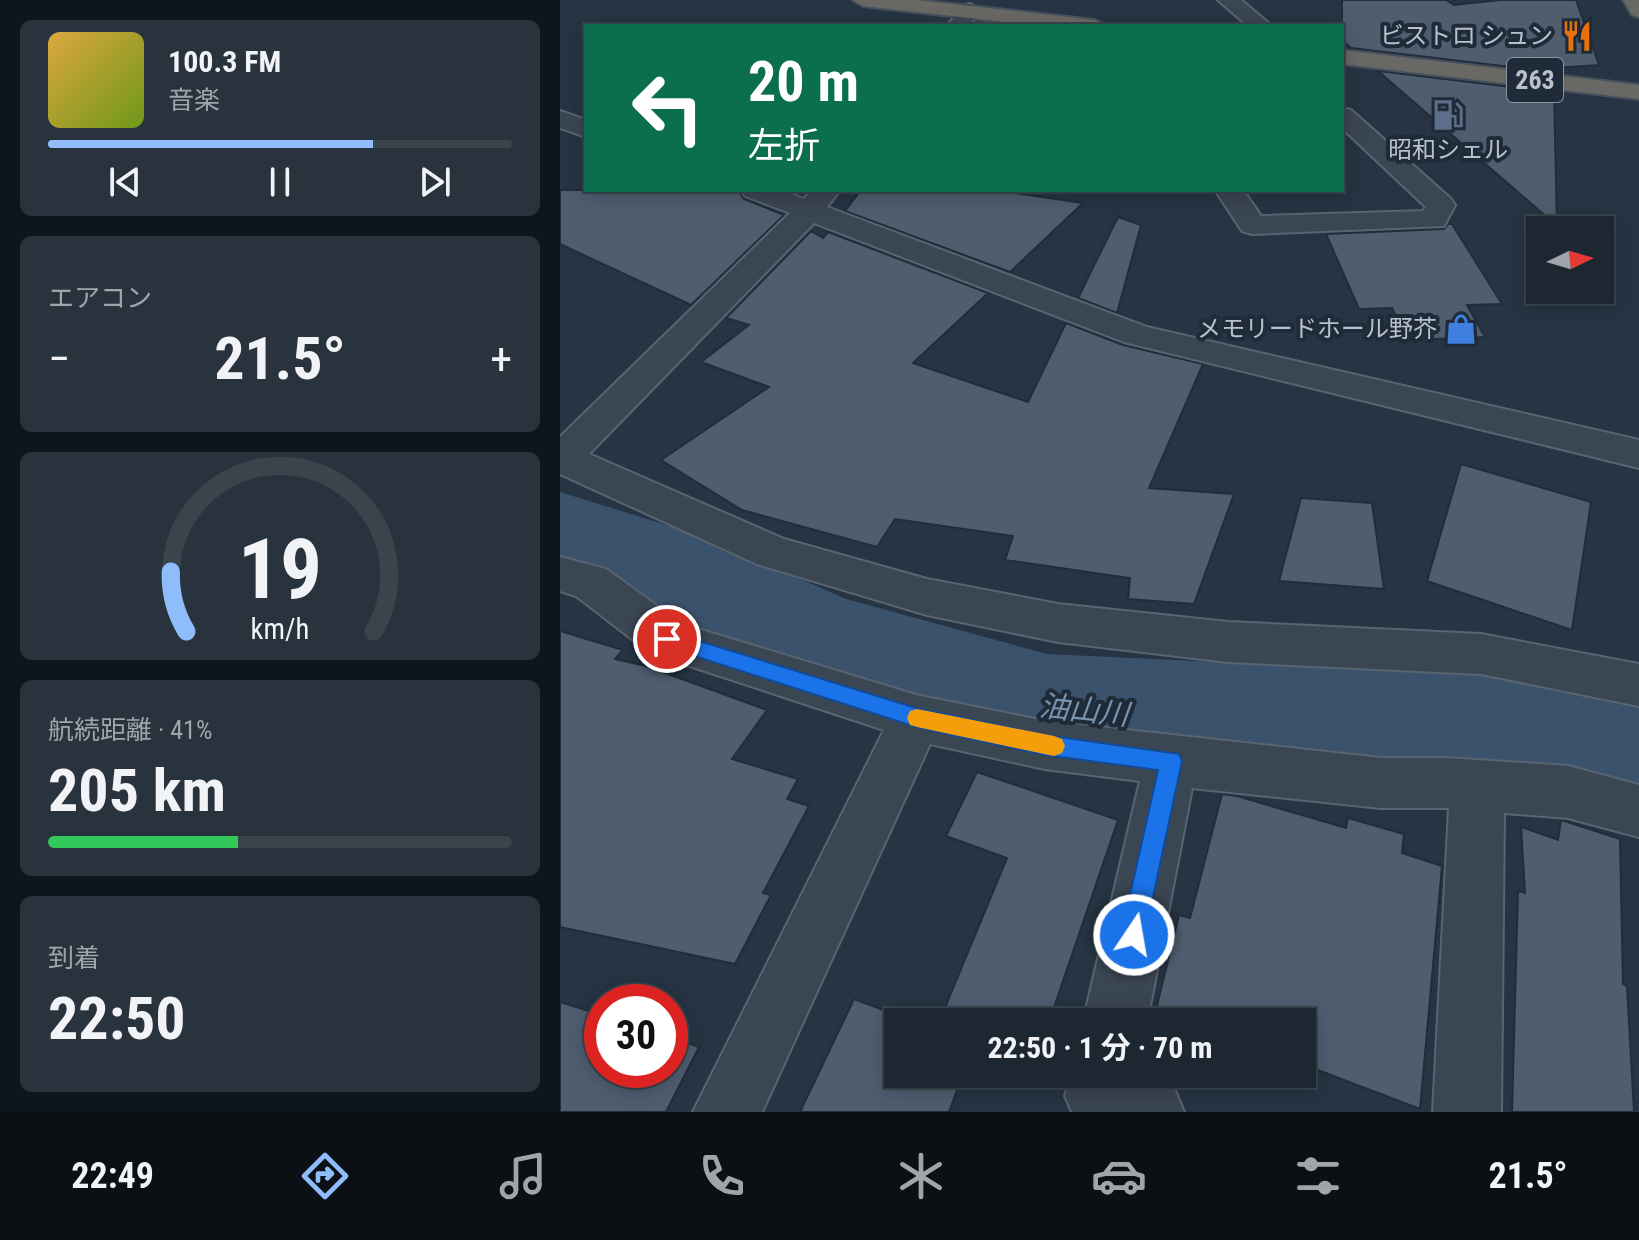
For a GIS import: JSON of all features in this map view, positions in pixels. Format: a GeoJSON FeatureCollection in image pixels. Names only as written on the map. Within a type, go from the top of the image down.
{"type":"FeatureCollection","features":[{"type":"Feature","properties":{"kind":"highway"},"geometry":{"type":"LineString","coordinates":[[863,0],[964,18],[1062,24]]}},
{"type":"Feature","properties":{"kind":"highway"},"geometry":{"type":"LineString","coordinates":[[1633,0],[1639,11]]}},
{"type":"Feature","properties":{"kind":"highway","name":"263"},"geometry":{"type":"LineString","coordinates":[[1344,57],[1639,92]]}},
{"type":"Feature","properties":{"kind":"street"},"geometry":{"type":"LineString","coordinates":[[1228,0],[1258,24]]}},
{"type":"Feature","properties":{"kind":"street"},"geometry":{"type":"LineString","coordinates":[[1230,192],[1252,225],[1434,220],[1441,205],[1344,117]]}},
{"type":"Feature","properties":{"kind":"street"},"geometry":{"type":"LineString","coordinates":[[560,119],[584,128]]}},
{"type":"Feature","properties":{"kind":"street"},"geometry":{"type":"LineString","coordinates":[[768,192],[818,200],[1136,335],[1639,454]]}},
{"type":"Feature","properties":{"kind":"street"},"geometry":{"type":"LineString","coordinates":[[818,200],[561,458],[772,552],[927,597],[1058,623],[1213,640],[1481,654],[1639,685]]}},
{"type":"Feature","properties":{"kind":"street"},"geometry":{"type":"LineString","coordinates":[[560,574],[590,582],[667,639],[916,718],[1045,745],[1381,783],[1568,792],[1639,811]]}},
{"type":"Feature","properties":{"kind":"street"},"geometry":{"type":"LineString","coordinates":[[727,1112],[916,718]]}},
{"type":"Feature","properties":{"kind":"street"},"geometry":{"type":"LineString","coordinates":[[1118,1008],[1171,761]]}},
{"type":"Feature","properties":{"kind":"street"},"geometry":{"type":"LineString","coordinates":[[1467,1112],[1477,786]]}},
{"type":"Feature","properties":{"kind":"street"},"geometry":{"type":"LineString","coordinates":[[1101,1088],[1099,1096],[1150,1112]]}},
{"type":"Feature","properties":{"kind":"building"},"geometry":{"type":"Polygon","coordinates":[[[1342,0],[1446,0],[1454,5],[1500,0],[1576,0],[1599,65],[1554,68],[1554,72],[1351,48],[1344,42],[1342,0]]]}},
{"type":"Feature","properties":{"kind":"building"},"geometry":{"type":"Polygon","coordinates":[[[1378,71],[1554,92],[1557,216],[1545,216],[1378,71]]]}},
{"type":"Feature","properties":{"kind":"building"},"geometry":{"type":"Polygon","coordinates":[[[560,190],[739,192],[744,199],[784,215],[691,305],[560,244],[560,190]]]}},
{"type":"Feature","properties":{"kind":"building"},"geometry":{"type":"Polygon","coordinates":[[[859,192],[1008,192],[1083,203],[1010,272],[845,211],[859,192]]]}},
{"type":"Feature","properties":{"kind":"building"},"geometry":{"type":"Polygon","coordinates":[[[1118,217],[1141,225],[1117,313],[1078,298],[1118,217]]]}},
{"type":"Feature","properties":{"kind":"building"},"geometry":{"type":"Polygon","coordinates":[[[1452,224],[1502,304],[1467,305],[1485,337],[1408,340],[1392,308],[1359,309],[1326,234],[1444,229],[1452,224]]]}},
{"type":"Feature","properties":{"kind":"building"},"geometry":{"type":"Polygon","coordinates":[[[811,231],[823,238],[828,232],[988,293],[913,363],[1028,402],[1066,323],[1123,345],[1203,364],[1149,488],[1234,494],[1194,604],[1128,599],[1130,578],[1005,560],[1013,536],[895,519],[877,547],[742,510],[661,460],[769,387],[701,362],[749,325],[726,318],[811,231]]]}},
{"type":"Feature","properties":{"kind":"building"},"geometry":{"type":"Polygon","coordinates":[[[1461,464],[1591,502],[1572,630],[1427,581],[1461,464]]]}},
{"type":"Feature","properties":{"kind":"building"},"geometry":{"type":"Polygon","coordinates":[[[1301,498],[1372,503],[1384,589],[1279,581],[1301,498]]]}},
{"type":"Feature","properties":{"kind":"building"},"geometry":{"type":"Polygon","coordinates":[[[560,631],[623,650],[615,659],[646,666],[767,710],[732,759],[798,779],[787,799],[809,806],[763,893],[771,895],[735,964],[560,927],[560,631]]]}},
{"type":"Feature","properties":{"kind":"building"},"geometry":{"type":"Polygon","coordinates":[[[977,772],[1118,820],[1054,1008],[945,1008],[1007,858],[946,836],[977,772]]]}},
{"type":"Feature","properties":{"kind":"building"},"geometry":{"type":"Polygon","coordinates":[[[1222,794],[1346,828],[1348,818],[1404,834],[1402,853],[1442,866],[1420,1109],[1316,1069],[1316,1008],[1156,1008],[1179,915],[1190,918],[1222,794]]]}},
{"type":"Feature","properties":{"kind":"building"},"geometry":{"type":"Polygon","coordinates":[[[1561,820],[1620,839],[1623,984],[1627,986],[1634,1112],[1512,1112],[1518,891],[1525,893],[1521,827],[1558,840],[1561,820]]]}},
{"type":"Feature","properties":{"kind":"building"},"geometry":{"type":"Polygon","coordinates":[[[854,999],[884,1010],[884,1088],[958,1088],[949,1112],[800,1112],[854,999]]]}},
{"type":"Feature","properties":{"kind":"building"},"geometry":{"type":"Polygon","coordinates":[[[560,1002],[584,1009],[584,1088],[678,1088],[666,1112],[560,1112],[560,1002]]]}},
{"type":"Feature","properties":{"kind":"building"},"geometry":{"type":"Polygon","coordinates":[[[688,1043],[699,1047],[688,1069],[688,1043]]]}},
{"type":"Feature","properties":{"kind":"waterway","name":"油山川"},"geometry":{"type":"LineString","coordinates":[[560,533],[662,567],[822,643],[1047,711],[1535,736],[1639,747]]}},
{"type":"Feature","properties":{"kind":"slow traffic"},"geometry":{"type":"LineString","coordinates":[[917,718],[1054,746]]}},
{"type":"Feature","properties":{"kind":"place","name":"ビストロ シュン"},"geometry":{"type":"Point","coordinates":[1577,36]}},
{"type":"Feature","properties":{"kind":"place","name":"昭和シェル"},"geometry":{"type":"Point","coordinates":[1448,115]}},
{"type":"Feature","properties":{"kind":"place","name":"メモリードホール野芥"},"geometry":{"type":"Point","coordinates":[1461,329]}},
{"type":"Feature","properties":{"kind":"route"},"geometry":{"type":"LineString","coordinates":[[667,639],[916,718],[1045,745],[1171,761],[1134,935]]}}]}
